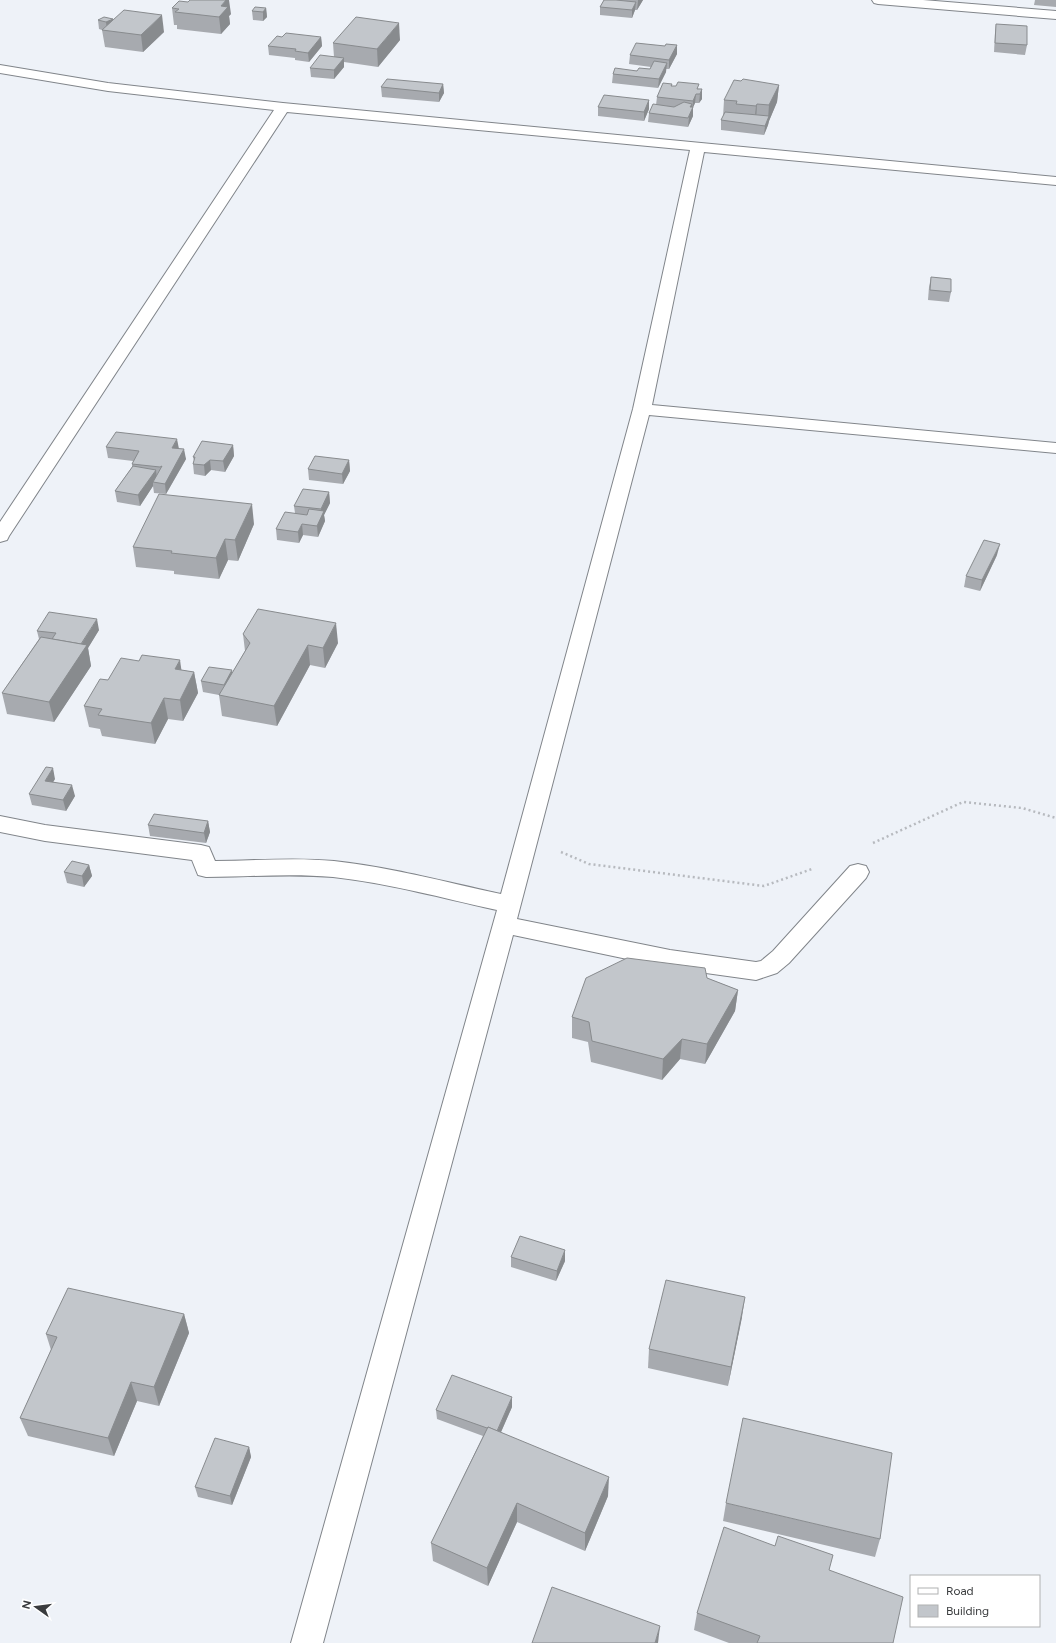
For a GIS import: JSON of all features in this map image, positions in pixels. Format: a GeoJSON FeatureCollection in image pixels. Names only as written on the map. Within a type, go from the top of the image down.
{"type":"FeatureCollection","features":[{"type":"Feature","properties":{"kind":"street"},"geometry":{"type":"LineString","coordinates":[[878,0],[1056,14]]}},
{"type":"Feature","properties":{"kind":"street"},"geometry":{"type":"LineString","coordinates":[[0,70],[108,88],[283,107],[1056,180]]}},
{"type":"Feature","properties":{"kind":"street"},"geometry":{"type":"LineString","coordinates":[[0,536],[283,107]]}},
{"type":"Feature","properties":{"kind":"street"},"geometry":{"type":"LineString","coordinates":[[308,1643],[528,838],[642,409],[698,146]]}},
{"type":"Feature","properties":{"kind":"street"},"geometry":{"type":"LineString","coordinates":[[642,409],[1056,448]]}},
{"type":"Feature","properties":{"kind":"street"},"geometry":{"type":"LineString","coordinates":[[0,824],[45,833],[201,853],[206,869],[332,869],[370,875],[670,959],[756,971],[769,967],[781,957],[858,872]]}},
{"type":"Feature","properties":{"kind":"path"},"geometry":{"type":"LineString","coordinates":[[872,843],[963,802],[1022,808],[1056,818]]}},
{"type":"Feature","properties":{"kind":"path"},"geometry":{"type":"LineString","coordinates":[[528,838],[589,864],[764,886],[815,868]]}},
{"type":"Feature","properties":{"kind":"building"},"geometry":{"type":"Polygon","coordinates":[[[190,0],[226,0],[221,6],[228,7],[219,17],[175,12],[179,9],[172,8],[179,1],[188,2],[190,0]]]}},
{"type":"Feature","properties":{"kind":"building"},"geometry":{"type":"Polygon","coordinates":[[[604,0],[636,2],[632,10],[600,7],[604,0]]]}},
{"type":"Feature","properties":{"kind":"building"},"geometry":{"type":"Polygon","coordinates":[[[255,7],[266,8],[263,12],[252,11],[255,7]]]}},
{"type":"Feature","properties":{"kind":"building"},"geometry":{"type":"Polygon","coordinates":[[[124,10],[162,15],[141,35],[102,30],[124,10]]]}},
{"type":"Feature","properties":{"kind":"building"},"geometry":{"type":"Polygon","coordinates":[[[104,17],[113,19],[106,22],[98,20],[104,17]]]}},
{"type":"Feature","properties":{"kind":"building"},"geometry":{"type":"Polygon","coordinates":[[[356,17],[399,23],[377,49],[333,43],[356,17]]]}},
{"type":"Feature","properties":{"kind":"building"},"geometry":{"type":"Polygon","coordinates":[[[996,24],[1027,26],[1027,45],[995,43],[996,24]]]}},
{"type":"Feature","properties":{"kind":"building"},"geometry":{"type":"Polygon","coordinates":[[[286,33],[321,37],[308,53],[295,51],[296,49],[268,46],[277,36],[282,37],[286,33]]]}},
{"type":"Feature","properties":{"kind":"building"},"geometry":{"type":"Polygon","coordinates":[[[636,43],[665,46],[666,44],[677,45],[669,60],[630,55],[636,43]]]}},
{"type":"Feature","properties":{"kind":"building"},"geometry":{"type":"Polygon","coordinates":[[[320,55],[344,58],[334,70],[310,68],[320,55]]]}},
{"type":"Feature","properties":{"kind":"building"},"geometry":{"type":"Polygon","coordinates":[[[654,61],[667,63],[659,79],[613,74],[615,68],[637,71],[639,68],[650,69],[654,61]]]}},
{"type":"Feature","properties":{"kind":"building"},"geometry":{"type":"Polygon","coordinates":[[[387,79],[443,84],[439,93],[381,87],[387,79]]]}},
{"type":"Feature","properties":{"kind":"building"},"geometry":{"type":"Polygon","coordinates":[[[743,79],[779,85],[769,105],[757,104],[756,106],[736,104],[737,101],[724,100],[734,80],[741,81],[743,79]]]}},
{"type":"Feature","properties":{"kind":"building"},"geometry":{"type":"Polygon","coordinates":[[[678,82],[699,84],[697,89],[702,89],[700,94],[696,94],[693,101],[657,97],[663,83],[676,86],[678,82]]]}},
{"type":"Feature","properties":{"kind":"building"},"geometry":{"type":"Polygon","coordinates":[[[604,95],[649,100],[644,112],[598,107],[604,95]]]}},
{"type":"Feature","properties":{"kind":"building"},"geometry":{"type":"Polygon","coordinates":[[[684,102],[692,104],[690,107],[693,107],[688,118],[649,113],[653,104],[674,107],[684,102]]]}},
{"type":"Feature","properties":{"kind":"building"},"geometry":{"type":"Polygon","coordinates":[[[725,112],[769,116],[765,126],[721,120],[725,112]]]}},
{"type":"Feature","properties":{"kind":"building"},"geometry":{"type":"Polygon","coordinates":[[[931,277],[951,279],[951,292],[930,290],[931,277]]]}},
{"type":"Feature","properties":{"kind":"building"},"geometry":{"type":"Polygon","coordinates":[[[116,432],[177,439],[172,448],[184,449],[165,484],[153,482],[162,466],[132,464],[139,451],[106,447],[116,432]]]}},
{"type":"Feature","properties":{"kind":"building"},"geometry":{"type":"Polygon","coordinates":[[[202,441],[233,445],[223,461],[210,460],[204,465],[193,464],[195,457],[193,457],[202,441]]]}},
{"type":"Feature","properties":{"kind":"building"},"geometry":{"type":"Polygon","coordinates":[[[315,456],[349,460],[342,474],[308,469],[315,456]]]}},
{"type":"Feature","properties":{"kind":"building"},"geometry":{"type":"Polygon","coordinates":[[[133,466],[156,470],[138,495],[115,491],[133,466]]]}},
{"type":"Feature","properties":{"kind":"building"},"geometry":{"type":"Polygon","coordinates":[[[303,489],[329,492],[321,509],[294,506],[303,489]]]}},
{"type":"Feature","properties":{"kind":"building"},"geometry":{"type":"Polygon","coordinates":[[[159,494],[252,504],[235,540],[225,539],[216,558],[133,547],[159,494]]]}},
{"type":"Feature","properties":{"kind":"building"},"geometry":{"type":"Polygon","coordinates":[[[309,509],[324,511],[317,526],[302,524],[298,532],[276,529],[285,512],[307,515],[309,509]]]}},
{"type":"Feature","properties":{"kind":"building"},"geometry":{"type":"Polygon","coordinates":[[[984,540],[1000,544],[982,580],[966,576],[984,540]]]}},
{"type":"Feature","properties":{"kind":"building"},"geometry":{"type":"Polygon","coordinates":[[[258,609],[336,623],[323,648],[308,645],[274,706],[219,695],[250,643],[243,634],[258,609]]]}},
{"type":"Feature","properties":{"kind":"building"},"geometry":{"type":"Polygon","coordinates":[[[49,612],[97,619],[81,644],[52,639],[56,633],[37,631],[49,612]]]}},
{"type":"Feature","properties":{"kind":"building"},"geometry":{"type":"Polygon","coordinates":[[[41,637],[87,645],[49,702],[2,693],[41,637]]]}},
{"type":"Feature","properties":{"kind":"building"},"geometry":{"type":"Polygon","coordinates":[[[142,655],[180,660],[175,669],[194,672],[180,700],[164,698],[151,723],[98,715],[102,709],[84,706],[100,679],[108,680],[121,658],[139,661],[142,655]]]}},
{"type":"Feature","properties":{"kind":"building"},"geometry":{"type":"Polygon","coordinates":[[[209,667],[232,670],[224,685],[201,681],[209,667]]]}},
{"type":"Feature","properties":{"kind":"building"},"geometry":{"type":"Polygon","coordinates":[[[46,767],[53,768],[45,781],[72,785],[63,800],[29,794],[46,767]]]}},
{"type":"Feature","properties":{"kind":"building"},"geometry":{"type":"Polygon","coordinates":[[[154,814],[208,821],[204,833],[148,825],[154,814]]]}},
{"type":"Feature","properties":{"kind":"building"},"geometry":{"type":"Polygon","coordinates":[[[72,861],[89,865],[82,876],[64,872],[72,861]]]}},
{"type":"Feature","properties":{"kind":"building"},"geometry":{"type":"Polygon","coordinates":[[[627,958],[705,968],[707,978],[738,990],[707,1044],[682,1039],[663,1059],[592,1041],[589,1022],[572,1017],[586,978],[627,958]]]}},
{"type":"Feature","properties":{"kind":"building"},"geometry":{"type":"Polygon","coordinates":[[[520,1236],[565,1250],[557,1271],[511,1257],[520,1236]]]}},
{"type":"Feature","properties":{"kind":"building"},"geometry":{"type":"Polygon","coordinates":[[[666,1280],[745,1297],[731,1367],[649,1349],[666,1280]]]}},
{"type":"Feature","properties":{"kind":"building"},"geometry":{"type":"Polygon","coordinates":[[[68,1288],[184,1314],[154,1387],[131,1382],[108,1438],[20,1418],[57,1337],[46,1334],[68,1288]]]}},
{"type":"Feature","properties":{"kind":"building"},"geometry":{"type":"Polygon","coordinates":[[[452,1375],[512,1397],[497,1431],[436,1410],[452,1375]]]}},
{"type":"Feature","properties":{"kind":"building"},"geometry":{"type":"Polygon","coordinates":[[[743,1418],[892,1453],[880,1539],[726,1503],[743,1418]]]}},
{"type":"Feature","properties":{"kind":"building"},"geometry":{"type":"Polygon","coordinates":[[[488,1427],[609,1477],[585,1533],[517,1503],[487,1568],[431,1543],[488,1427]]]}},
{"type":"Feature","properties":{"kind":"building"},"geometry":{"type":"Polygon","coordinates":[[[215,1438],[249,1447],[230,1496],[195,1487],[215,1438]]]}},
{"type":"Feature","properties":{"kind":"building"},"geometry":{"type":"Polygon","coordinates":[[[724,1527],[775,1546],[778,1536],[833,1555],[829,1570],[903,1597],[893,1643],[757,1643],[760,1636],[697,1613],[724,1527]]]}},
{"type":"Feature","properties":{"kind":"building"},"geometry":{"type":"Polygon","coordinates":[[[552,1587],[660,1626],[655,1643],[532,1643],[552,1587]]]}}]}
